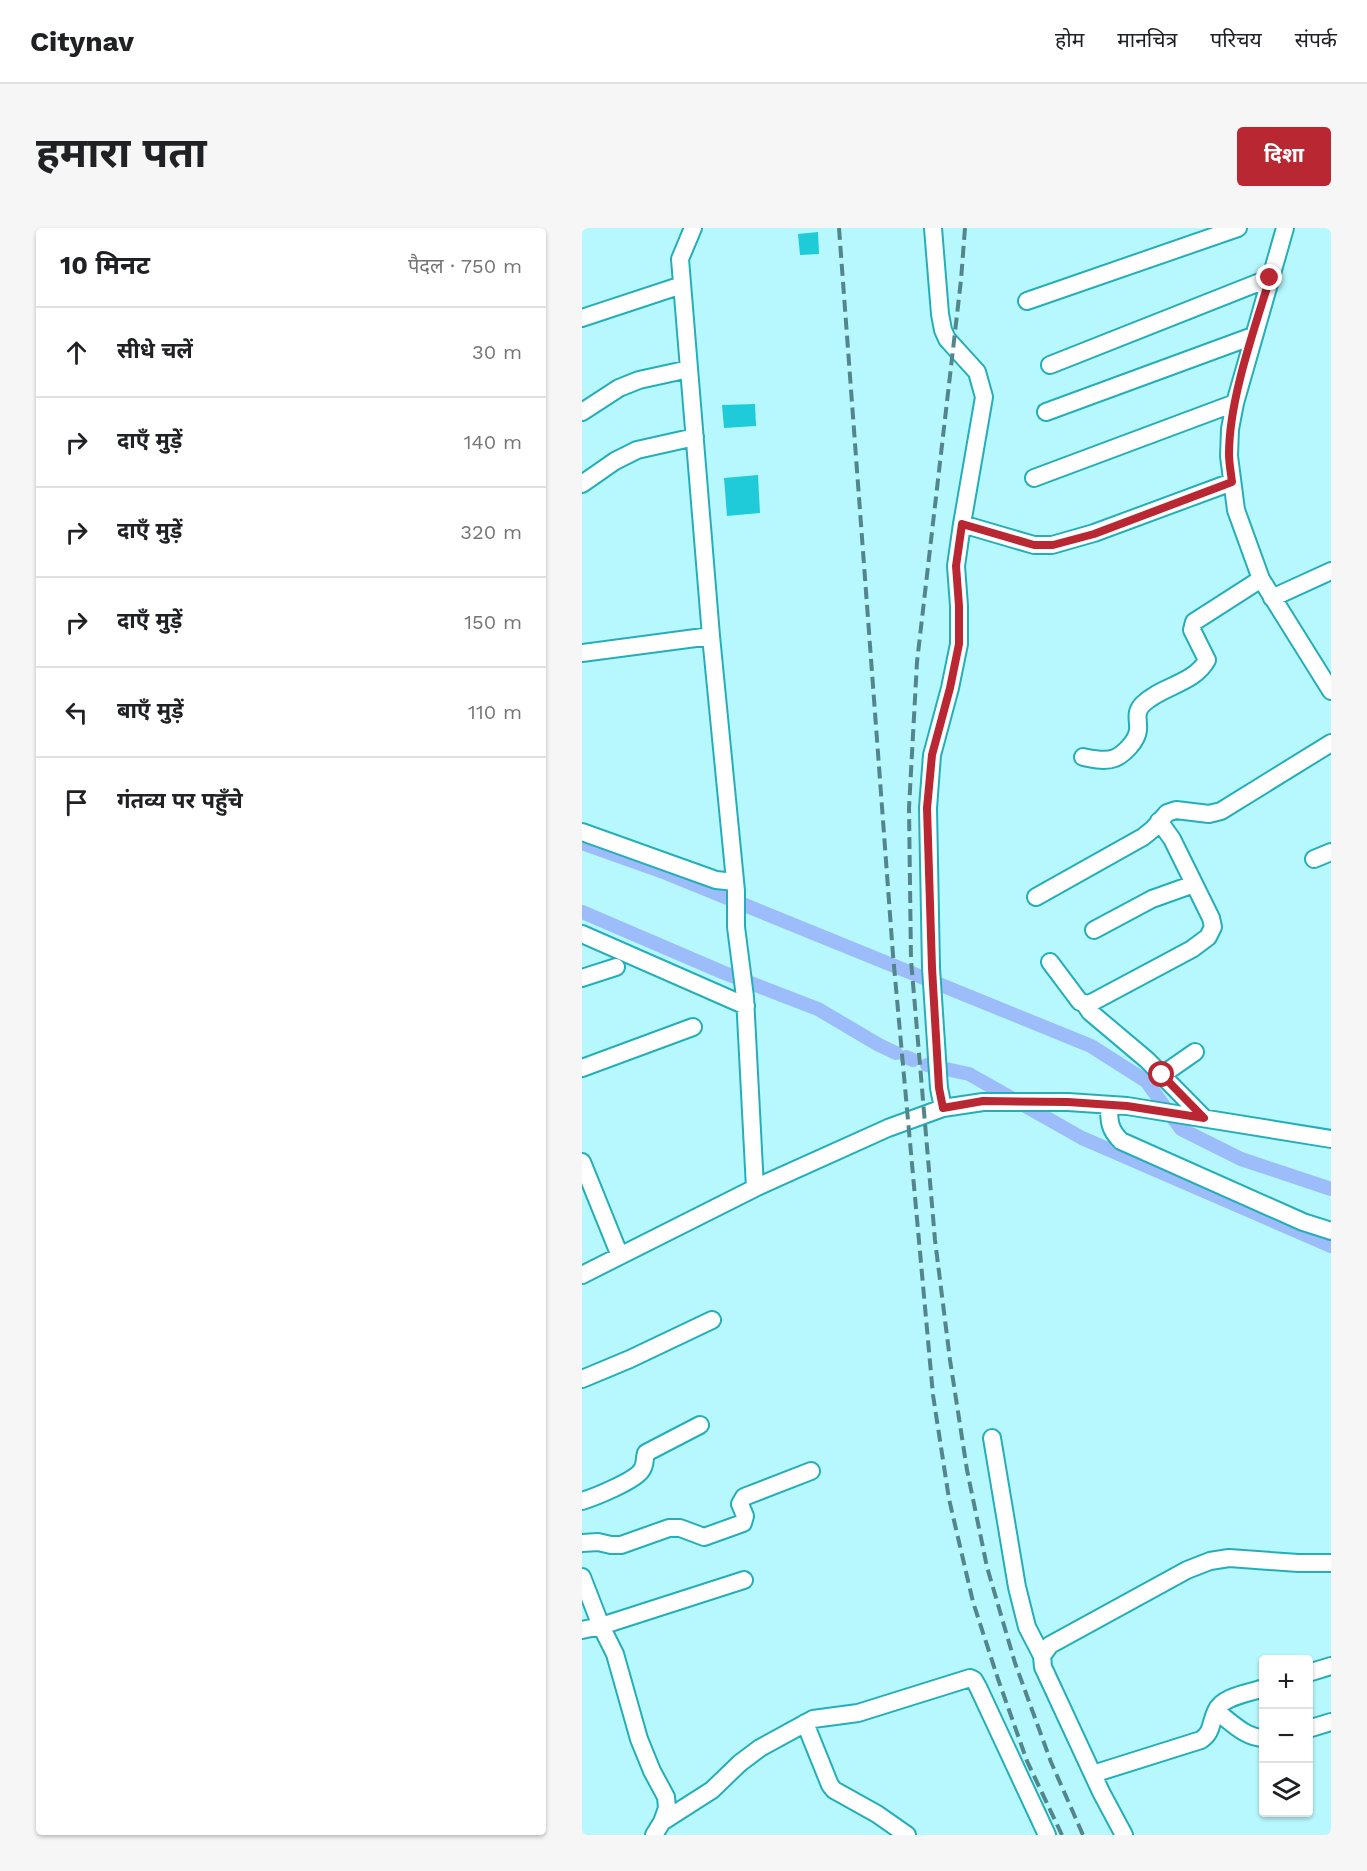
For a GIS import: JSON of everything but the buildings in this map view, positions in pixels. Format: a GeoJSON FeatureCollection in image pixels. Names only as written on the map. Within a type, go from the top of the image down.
{"type":"FeatureCollection","features":[{"type":"Feature","properties":{"kind":"street"},"geometry":{"type":"LineString","coordinates":[[693,228],[680,259],[711,636],[736,886],[736,927],[745,1001],[755,1188]]}},
{"type":"Feature","properties":{"kind":"street"},"geometry":{"type":"LineString","coordinates":[[933,228],[943,330],[947,339],[977,372],[984,397],[956,566],[959,644],[932,755],[927,808],[934,1010],[939,1088],[943,1108]]}},
{"type":"Feature","properties":{"kind":"street"},"geometry":{"type":"LineString","coordinates":[[1028,302],[1211,232],[1238,228]]}},
{"type":"Feature","properties":{"kind":"street"},"geometry":{"type":"LineString","coordinates":[[1285,228],[1235,403],[1230,429],[1229,456],[1236,510],[1261,579],[1331,692]]}},
{"type":"Feature","properties":{"kind":"street"},"geometry":{"type":"LineString","coordinates":[[1050,365],[1270,278]]}},
{"type":"Feature","properties":{"kind":"street"},"geometry":{"type":"LineString","coordinates":[[582,317],[682,285]]}},
{"type":"Feature","properties":{"kind":"street"},"geometry":{"type":"LineString","coordinates":[[1046,412],[1253,336]]}},
{"type":"Feature","properties":{"kind":"street"},"geometry":{"type":"LineString","coordinates":[[582,412],[620,388],[639,380],[689,369]]}},
{"type":"Feature","properties":{"kind":"street"},"geometry":{"type":"LineString","coordinates":[[1034,478],[1235,403]]}},
{"type":"Feature","properties":{"kind":"street"},"geometry":{"type":"LineString","coordinates":[[582,484],[615,461],[637,450],[695,437]]}},
{"type":"Feature","properties":{"kind":"street"},"geometry":{"type":"LineString","coordinates":[[962,524],[1034,545],[1053,545],[1094,534],[1232,482]]}},
{"type":"Feature","properties":{"kind":"street"},"geometry":{"type":"LineString","coordinates":[[1272,598],[1331,571]]}},
{"type":"Feature","properties":{"kind":"street"},"geometry":{"type":"LineString","coordinates":[[1083,757],[1107,760],[1115,758],[1130,745],[1138,730],[1137,716],[1144,703],[1192,676],[1202,668],[1207,660],[1192,630],[1194,622],[1261,579]]}},
{"type":"Feature","properties":{"kind":"street"},"geometry":{"type":"LineString","coordinates":[[582,653],[711,636]]}},
{"type":"Feature","properties":{"kind":"street"},"geometry":{"type":"LineString","coordinates":[[1036,897],[1143,837],[1153,830],[1167,813],[1176,810],[1209,814],[1221,811],[1331,743]]}},
{"type":"Feature","properties":{"kind":"street"},"geometry":{"type":"LineString","coordinates":[[1084,1003],[1089,1004],[1192,949],[1208,937],[1213,927],[1172,839],[1159,821]]}},
{"type":"Feature","properties":{"kind":"street"},"geometry":{"type":"LineString","coordinates":[[582,832],[736,886]]}},
{"type":"Feature","properties":{"kind":"street"},"geometry":{"type":"LineString","coordinates":[[1314,859],[1331,852]]}},
{"type":"Feature","properties":{"kind":"street"},"geometry":{"type":"LineString","coordinates":[[1094,930],[1152,899],[1194,884]]}},
{"type":"Feature","properties":{"kind":"street"},"geometry":{"type":"LineString","coordinates":[[582,934],[745,1001]]}},
{"type":"Feature","properties":{"kind":"street"},"geometry":{"type":"LineString","coordinates":[[1050,962],[1090,1012],[1162,1075],[1198,1117]]}},
{"type":"Feature","properties":{"kind":"street"},"geometry":{"type":"LineString","coordinates":[[582,978],[616,967]]}},
{"type":"Feature","properties":{"kind":"street"},"geometry":{"type":"LineString","coordinates":[[582,1068],[693,1028]]}},
{"type":"Feature","properties":{"kind":"street"},"geometry":{"type":"LineString","coordinates":[[1162,1075],[1195,1052]]}},
{"type":"Feature","properties":{"kind":"street"},"geometry":{"type":"LineString","coordinates":[[582,1275],[755,1188],[888,1128],[943,1108],[983,1101],[1127,1106],[1331,1139]]}},
{"type":"Feature","properties":{"kind":"street"},"geometry":{"type":"LineString","coordinates":[[1108,1105],[1112,1132],[1121,1141],[1303,1222],[1331,1231]]}},
{"type":"Feature","properties":{"kind":"street"},"geometry":{"type":"LineString","coordinates":[[582,1162],[620,1256]]}},
{"type":"Feature","properties":{"kind":"street"},"geometry":{"type":"LineString","coordinates":[[582,1379],[712,1320]]}},
{"type":"Feature","properties":{"kind":"street"},"geometry":{"type":"LineString","coordinates":[[582,1501],[599,1495],[639,1474],[645,1465],[646,1453],[700,1425]]}},
{"type":"Feature","properties":{"kind":"street"},"geometry":{"type":"LineString","coordinates":[[992,1438],[1017,1587],[1027,1627],[1042,1656],[1043,1666],[1093,1774],[1124,1835]]}},
{"type":"Feature","properties":{"kind":"street"},"geometry":{"type":"LineString","coordinates":[[582,1543],[594,1541],[621,1545],[669,1528],[680,1528],[700,1536],[708,1536],[743,1523],[744,1516],[740,1504],[744,1497],[811,1471]]}},
{"type":"Feature","properties":{"kind":"street"},"geometry":{"type":"LineString","coordinates":[[1042,1656],[1050,1645],[1186,1570],[1210,1561],[1229,1558],[1331,1563]]}},
{"type":"Feature","properties":{"kind":"street"},"geometry":{"type":"LineString","coordinates":[[582,1577],[601,1626],[615,1654],[639,1739],[666,1797],[667,1808],[658,1829]]}},
{"type":"Feature","properties":{"kind":"street"},"geometry":{"type":"LineString","coordinates":[[582,1630],[744,1580]]}},
{"type":"Feature","properties":{"kind":"street"},"geometry":{"type":"LineString","coordinates":[[1313,1671],[1331,1666]]}},
{"type":"Feature","properties":{"kind":"street"},"geometry":{"type":"LineString","coordinates":[[658,1829],[712,1790],[754,1752],[805,1723],[822,1717],[858,1713],[972,1678],[1047,1835]]}},
{"type":"Feature","properties":{"kind":"street"},"geometry":{"type":"LineString","coordinates":[[1093,1774],[1200,1740],[1212,1729],[1216,1710],[1226,1701],[1259,1689]]}},
{"type":"Feature","properties":{"kind":"street"},"geometry":{"type":"LineString","coordinates":[[1216,1710],[1248,1735],[1259,1738]]}},
{"type":"Feature","properties":{"kind":"street"},"geometry":{"type":"LineString","coordinates":[[1313,1727],[1331,1722]]}},
{"type":"Feature","properties":{"kind":"street"},"geometry":{"type":"LineString","coordinates":[[805,1723],[834,1790],[877,1814],[907,1835]]}},
{"type":"Feature","properties":{"kind":"waterway"},"geometry":{"type":"LineString","coordinates":[[582,843],[666,873],[1091,1046],[1146,1081],[1181,1129],[1241,1159],[1331,1189]]}},
{"type":"Feature","properties":{"kind":"waterway"},"geometry":{"type":"LineString","coordinates":[[582,912],[722,972],[818,1009],[896,1053]]}},
{"type":"Feature","properties":{"kind":"waterway"},"geometry":{"type":"LineString","coordinates":[[906,1057],[913,1060]]}},
{"type":"Feature","properties":{"kind":"waterway"},"geometry":{"type":"LineString","coordinates":[[927,1065],[969,1074],[1082,1138],[1331,1246]]}},
{"type":"Feature","properties":{"kind":"railway"},"geometry":{"type":"LineString","coordinates":[[839,228],[893,955],[933,1395],[949,1499],[973,1602],[1027,1761],[1062,1835]]}},
{"type":"Feature","properties":{"kind":"railway"},"geometry":{"type":"LineString","coordinates":[[965,228],[917,662],[909,808],[911,960],[935,1240],[967,1470],[987,1567],[1015,1663],[1051,1762],[1083,1835]]}},
{"type":"Feature","properties":{"kind":"route"},"geometry":{"type":"LineString","coordinates":[[1162,1075],[1204,1118],[1127,1106],[1068,1102],[983,1101],[943,1108],[939,1088],[932,968],[927,808],[932,755],[959,644],[956,566],[962,524],[1034,545],[1053,545],[1094,534],[1232,482],[1229,456],[1230,429],[1235,403],[1270,278]]}}]}
